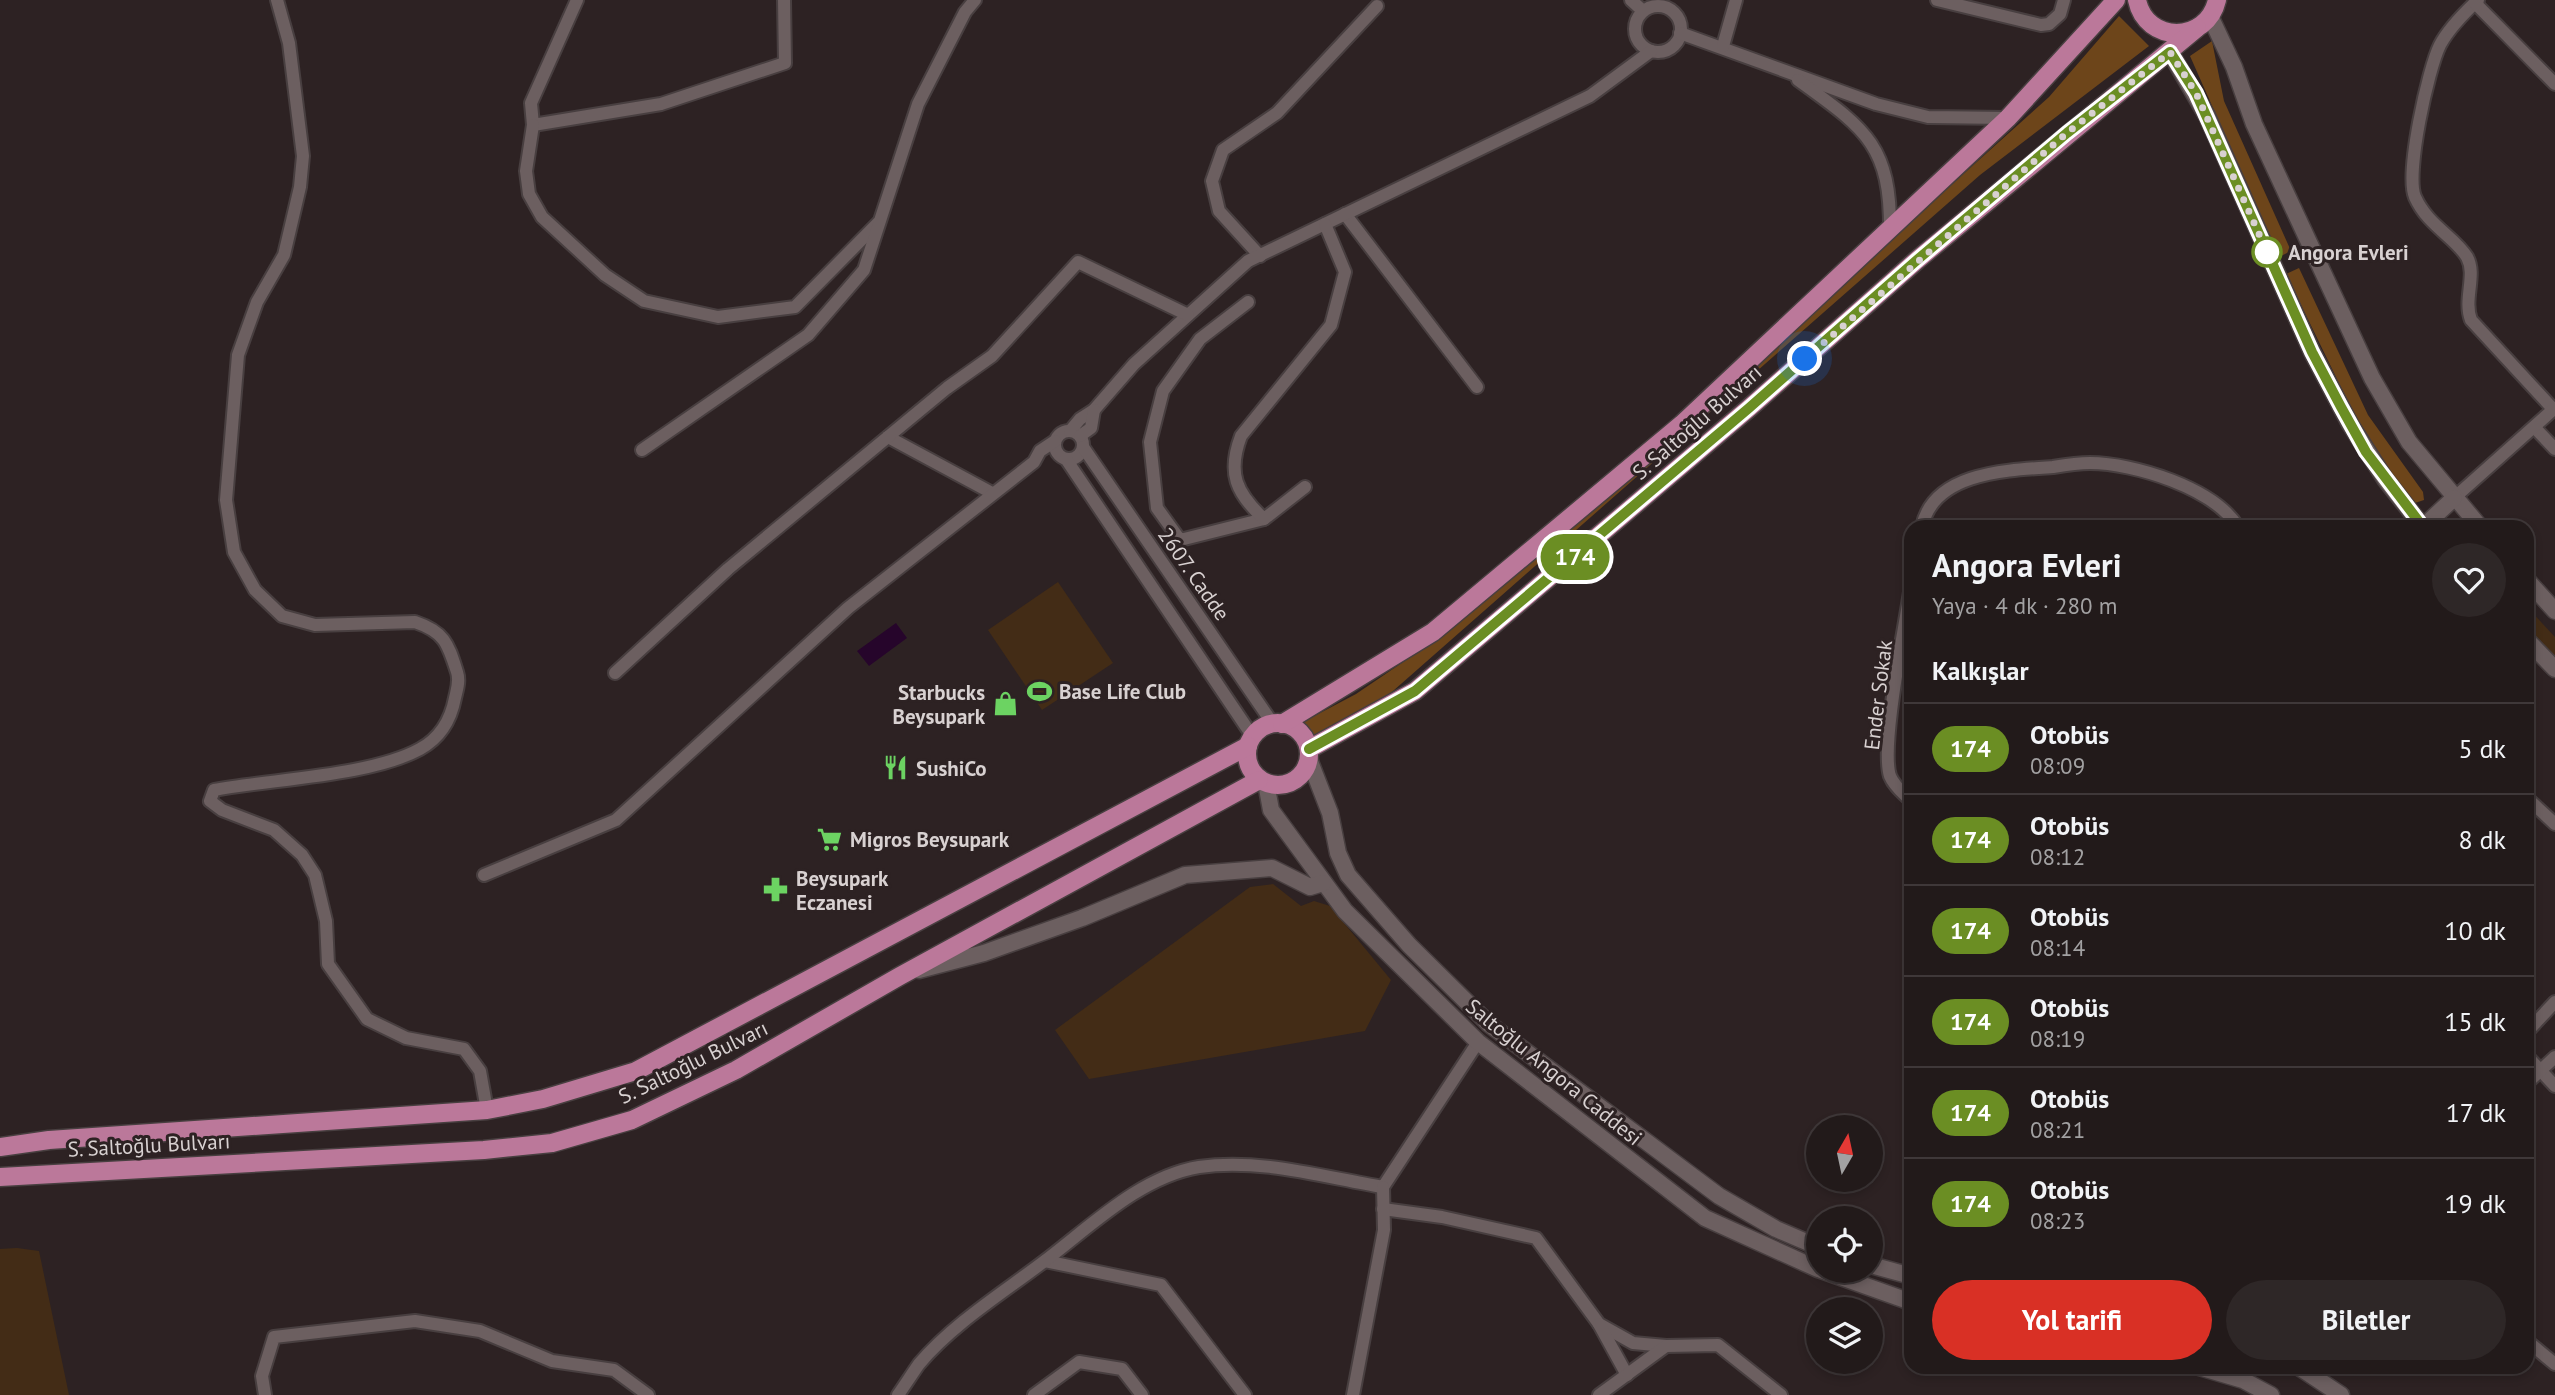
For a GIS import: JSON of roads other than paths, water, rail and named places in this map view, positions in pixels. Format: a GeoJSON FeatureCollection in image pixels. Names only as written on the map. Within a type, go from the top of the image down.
{"type":"FeatureCollection","features":[{"type":"Feature","properties":{"kind":"main road","name":"S. Saltoğlu Bulvarı"},"geometry":{"type":"LineString","coordinates":[[0,1147],[49,1140],[487,1110],[543,1098],[636,1071],[1014,873],[1250,742],[1433,632],[1682,424],[2008,118],[2116,0]]}},
{"type":"Feature","properties":{"kind":"main road"},"geometry":{"type":"LineString","coordinates":[[2137,0],[2144,18],[2160,31],[2181,34],[2212,10]]}},
{"type":"Feature","properties":{"kind":"main road","name":"S. Saltoğlu Bulvarı"},"geometry":{"type":"LineString","coordinates":[[0,1177],[484,1150],[552,1143],[632,1119],[736,1070],[900,976],[1263,781],[1290,783],[1299,777],[1309,754],[1415,691],[1749,408],[2067,133],[2170,52],[2212,10]]}},
{"type":"Feature","properties":{"kind":"main road"},"geometry":{"type":"LineString","coordinates":[[1278,724],[1300,732],[1309,754]]}},
{"type":"Feature","properties":{"kind":"main road"},"geometry":{"type":"LineString","coordinates":[[1250,742],[1249,765],[1263,781]]}},
{"type":"Feature","properties":{"kind":"street"},"geometry":{"type":"LineString","coordinates":[[277,0],[289,43],[303,156],[300,187],[284,255],[257,302],[239,355],[226,500],[234,552],[255,590],[282,616],[315,625],[415,622],[428,626],[447,641],[459,679],[452,716],[442,730],[422,748],[388,762],[214,790],[210,801],[222,810],[274,830],[302,855],[315,874],[326,921],[328,964],[346,994],[368,1019],[406,1038],[464,1049],[480,1071],[487,1110]]}},
{"type":"Feature","properties":{"kind":"street"},"geometry":{"type":"LineString","coordinates":[[577,0],[531,103],[533,125],[526,171],[529,194],[542,217],[605,275],[644,301],[718,317],[795,307],[880,222]]}},
{"type":"Feature","properties":{"kind":"street"},"geometry":{"type":"LineString","coordinates":[[533,125],[661,104],[785,63],[784,0]]}},
{"type":"Feature","properties":{"kind":"street"},"geometry":{"type":"LineString","coordinates":[[642,450],[808,335],[864,270],[918,104],[965,12],[975,0]]}},
{"type":"Feature","properties":{"kind":"street"},"geometry":{"type":"LineString","coordinates":[[1631,0],[1643,11]]}},
{"type":"Feature","properties":{"kind":"street"},"geometry":{"type":"LineString","coordinates":[[1723,46],[1736,0]]}},
{"type":"Feature","properties":{"kind":"street"},"geometry":{"type":"LineString","coordinates":[[1937,0],[2041,25],[2049,24],[2060,14],[2064,0]]}},
{"type":"Feature","properties":{"kind":"street"},"geometry":{"type":"LineString","coordinates":[[2430,520],[2554,409],[2471,320],[2466,307],[2471,275],[2467,258],[2425,215],[2413,194],[2410,172],[2430,77],[2440,46],[2465,11],[2476,1],[2555,84]]}},
{"type":"Feature","properties":{"kind":"street"},"geometry":{"type":"LineString","coordinates":[[1260,256],[1219,211],[1212,181],[1223,150],[1277,113],[1377,6]]}},
{"type":"Feature","properties":{"kind":"street"},"geometry":{"type":"LineString","coordinates":[[1034,462],[1075,457],[1078,438],[1091,428],[1094,410],[1134,364],[1248,261],[1590,96],[1651,51],[1666,50],[1673,46],[1680,33],[1678,18],[1666,7],[1658,6],[1643,11],[1635,23],[1636,37],[1651,51]]}},
{"type":"Feature","properties":{"kind":"street"},"geometry":{"type":"LineString","coordinates":[[2212,10],[2254,124],[2372,378],[2409,442],[2474,520]]}},
{"type":"Feature","properties":{"kind":"street"},"geometry":{"type":"LineString","coordinates":[[1680,33],[1723,46],[1876,104],[1928,117],[2008,118]]}},
{"type":"Feature","properties":{"kind":"street"},"geometry":{"type":"LineString","coordinates":[[2170,52],[2196,93],[2312,352],[2350,424],[2385,479],[2417,520]]}},
{"type":"Feature","properties":{"kind":"street"},"geometry":{"type":"LineString","coordinates":[[1787,72],[1854,120],[1874,144],[1885,170],[1890,203],[1890,231]]}},
{"type":"Feature","properties":{"kind":"street"},"geometry":{"type":"LineString","coordinates":[[1345,214],[1477,387]]}},
{"type":"Feature","properties":{"kind":"street"},"geometry":{"type":"LineString","coordinates":[[1264,519],[1238,489],[1233,458],[1241,436],[1332,325],[1345,272],[1325,224]]}},
{"type":"Feature","properties":{"kind":"street"},"geometry":{"type":"LineString","coordinates":[[615,673],[728,569],[888,437],[992,356],[1078,262],[1188,315]]}},
{"type":"Feature","properties":{"kind":"street"},"geometry":{"type":"LineString","coordinates":[[1248,302],[1200,339],[1163,391],[1150,442],[1157,508],[1180,540],[1264,519],[1305,487]]}},
{"type":"Feature","properties":{"kind":"street"},"geometry":{"type":"LineString","coordinates":[[2534,427],[2555,449]]}},
{"type":"Feature","properties":{"kind":"street"},"geometry":{"type":"LineString","coordinates":[[484,875],[616,820],[848,608],[1034,462],[1040,451],[1055,441],[1059,434],[1078,438]]}},
{"type":"Feature","properties":{"kind":"street"},"geometry":{"type":"LineString","coordinates":[[888,437],[992,494]]}},
{"type":"Feature","properties":{"kind":"street","name":"2607. Cadde"},"geometry":{"type":"LineString","coordinates":[[1078,438],[1198,614],[1278,724]]}},
{"type":"Feature","properties":{"kind":"street","name":"2607. Cadde"},"geometry":{"type":"LineString","coordinates":[[1055,441],[1062,457],[1179,627],[1250,742]]}},
{"type":"Feature","properties":{"kind":"street"},"geometry":{"type":"LineString","coordinates":[[1925,520],[1935,499],[1963,482],[2001,470],[2091,463],[2151,473],[2193,490],[2229,513],[2234,520]]}},
{"type":"Feature","properties":{"kind":"street"},"geometry":{"type":"LineString","coordinates":[[2534,588],[2555,611]]}},
{"type":"Feature","properties":{"kind":"street"},"geometry":{"type":"LineString","coordinates":[[1179,627],[1198,614]]}},
{"type":"Feature","properties":{"kind":"street","name":"Ender Sokak"},"geometry":{"type":"LineString","coordinates":[[1904,633],[1894,692],[1889,773],[1895,786],[1904,794]]}},
{"type":"Feature","properties":{"kind":"street"},"geometry":{"type":"LineString","coordinates":[[2534,647],[2555,669]]}},
{"type":"Feature","properties":{"kind":"street"},"geometry":{"type":"LineString","coordinates":[[1901,653],[1904,650]]}},
{"type":"Feature","properties":{"kind":"street","name":"Saltoğlu Angora Caddesi"},"geometry":{"type":"LineString","coordinates":[[1309,754],[1330,813],[1338,853],[1348,875],[1433,970],[1489,1024],[1719,1196],[1776,1229],[1806,1242]]}},
{"type":"Feature","properties":{"kind":"street","name":"Saltoğlu Angora Caddesi"},"geometry":{"type":"LineString","coordinates":[[1263,781],[1270,810],[1345,911],[1478,1042],[1705,1219],[1806,1264]]}},
{"type":"Feature","properties":{"kind":"street"},"geometry":{"type":"LineString","coordinates":[[2534,804],[2555,824]]}},
{"type":"Feature","properties":{"kind":"street"},"geometry":{"type":"LineString","coordinates":[[900,976],[985,953],[1082,918],[1185,875],[1272,868],[1310,887],[1323,883]]}},
{"type":"Feature","properties":{"kind":"street"},"geometry":{"type":"LineString","coordinates":[[2534,1024],[2555,1002]]}},
{"type":"Feature","properties":{"kind":"street"},"geometry":{"type":"LineString","coordinates":[[1353,1395],[1384,1230],[1383,1188],[1489,1024]]}},
{"type":"Feature","properties":{"kind":"street"},"geometry":{"type":"LineString","coordinates":[[2534,1076],[2555,1057]]}},
{"type":"Feature","properties":{"kind":"street"},"geometry":{"type":"LineString","coordinates":[[2534,1063],[2555,1086]]}},
{"type":"Feature","properties":{"kind":"street"},"geometry":{"type":"LineString","coordinates":[[898,1395],[920,1364],[971,1316],[1148,1186],[1171,1175],[1196,1168],[1247,1163],[1383,1188]]}},
{"type":"Feature","properties":{"kind":"street"},"geometry":{"type":"LineString","coordinates":[[1383,1209],[1442,1217],[1536,1238],[1599,1324],[1627,1375]]}},
{"type":"Feature","properties":{"kind":"street"},"geometry":{"type":"LineString","coordinates":[[1045,1261],[1161,1285],[1245,1395]]}},
{"type":"Feature","properties":{"kind":"street"},"geometry":{"type":"LineString","coordinates":[[1883,1268],[1904,1274]]}},
{"type":"Feature","properties":{"kind":"street","name":"Saltoğlu Angora Caddesi"},"geometry":{"type":"LineString","coordinates":[[1857,1283],[1904,1300]]}},
{"type":"Feature","properties":{"kind":"street"},"geometry":{"type":"LineString","coordinates":[[265,1395],[262,1376],[274,1337],[415,1321],[480,1331],[552,1361],[614,1370],[648,1395]]}},
{"type":"Feature","properties":{"kind":"street"},"geometry":{"type":"LineString","coordinates":[[1599,1324],[1633,1343],[1666,1346],[1717,1345],[1781,1395]]}},
{"type":"Feature","properties":{"kind":"street"},"geometry":{"type":"LineString","coordinates":[[1599,1395],[1666,1346]]}},
{"type":"Feature","properties":{"kind":"street"},"geometry":{"type":"LineString","coordinates":[[2534,1347],[2555,1364]]}},
{"type":"Feature","properties":{"kind":"street"},"geometry":{"type":"LineString","coordinates":[[1034,1395],[1079,1362],[1122,1368],[1142,1395]]}},
{"type":"Feature","properties":{"kind":"street"},"geometry":{"type":"LineString","coordinates":[[2223,1374],[2243,1380],[2271,1395]]}},
{"type":"Feature","properties":{"kind":"street"},"geometry":{"type":"LineString","coordinates":[[2310,1374],[2341,1395]]}},
{"type":"Feature","properties":{"kind":"place","name":"Angora Evleri"},"geometry":{"type":"Point","coordinates":[2267,252]}},
{"type":"Feature","properties":{"kind":"place","name":"Base Life Club"},"geometry":{"type":"Point","coordinates":[1039,691]}},
{"type":"Feature","properties":{"kind":"place","name":"Starbucks Beysupark"},"geometry":{"type":"Point","coordinates":[1005,704]}},
{"type":"Feature","properties":{"kind":"place","name":"SushiCo"},"geometry":{"type":"Point","coordinates":[896,768]}},
{"type":"Feature","properties":{"kind":"place","name":"Migros Beysupark"},"geometry":{"type":"Point","coordinates":[830,839]}},
{"type":"Feature","properties":{"kind":"place","name":"Beysupark Eczanesi"},"geometry":{"type":"Point","coordinates":[776,890]}}]}
